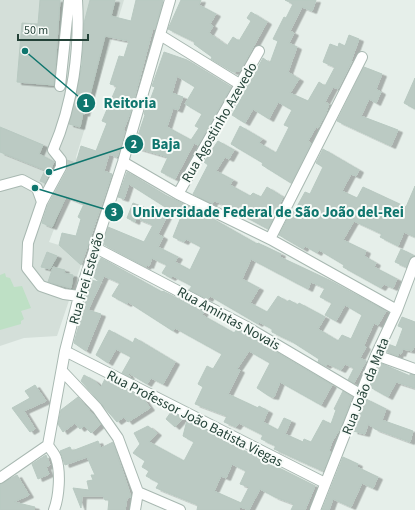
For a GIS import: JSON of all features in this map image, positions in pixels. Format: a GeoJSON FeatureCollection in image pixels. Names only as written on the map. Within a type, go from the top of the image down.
{"type":"FeatureCollection","features":[{"type":"Feature","properties":{"kind":"street"},"geometry":{"type":"LineString","coordinates":[[60,86],[69,0]]}},
{"type":"Feature","properties":{"kind":"street"},"geometry":{"type":"LineString","coordinates":[[77,0],[78,24],[75,70],[62,130],[53,150],[61,160],[61,167],[42,202],[28,243],[27,268],[41,286],[64,294],[79,296]]}},
{"type":"Feature","properties":{"kind":"street","name":"Rua Frei Estevão"},"geometry":{"type":"LineString","coordinates":[[48,445],[65,351],[79,296],[123,162],[170,0]]}},
{"type":"Feature","properties":{"kind":"street"},"geometry":{"type":"LineString","coordinates":[[160,35],[241,85]]}},
{"type":"Feature","properties":{"kind":"street","name":"Rua Agostinho Azevedo"},"geometry":{"type":"LineString","coordinates":[[178,194],[259,51]]}},
{"type":"Feature","properties":{"kind":"street"},"geometry":{"type":"LineString","coordinates":[[270,239],[362,57]]}},
{"type":"Feature","properties":{"kind":"street"},"geometry":{"type":"LineString","coordinates":[[123,162],[178,194],[270,239],[397,310]]}},
{"type":"Feature","properties":{"kind":"street"},"geometry":{"type":"LineString","coordinates":[[0,186],[22,180],[37,188],[42,202]]}},
{"type":"Feature","properties":{"kind":"street","name":"Rua Amintas Novais"},"geometry":{"type":"LineString","coordinates":[[94,247],[245,326],[360,394]]}},
{"type":"Feature","properties":{"kind":"street","name":"Rua João da Mata"},"geometry":{"type":"LineString","coordinates":[[315,510],[360,394],[397,310],[415,262]]}},
{"type":"Feature","properties":{"kind":"street","name":"Rua Professor João Batista Viegas"},"geometry":{"type":"LineString","coordinates":[[65,351],[325,484]]}},
{"type":"Feature","properties":{"kind":"street"},"geometry":{"type":"LineString","coordinates":[[376,355],[415,370]]}},
{"type":"Feature","properties":{"kind":"street"},"geometry":{"type":"LineString","coordinates":[[62,372],[109,423],[118,438],[138,492],[135,510]]}},
{"type":"Feature","properties":{"kind":"street"},"geometry":{"type":"LineString","coordinates":[[0,478],[48,445],[56,458],[58,478],[59,499],[54,510]]}},
{"type":"Feature","properties":{"kind":"street"},"geometry":{"type":"LineString","coordinates":[[138,492],[180,510]]}},
{"type":"Feature","properties":{"kind":"shaded area"},"geometry":{"type":"Polygon","coordinates":[[[0,0],[124,0],[76,157],[79,164],[49,242],[85,253],[57,336],[24,338],[0,346],[0,0]]]}},
{"type":"Feature","properties":{"kind":"green space"},"geometry":{"type":"Polygon","coordinates":[[[5,273],[6,277],[10,278],[14,287],[22,286],[31,308],[21,311],[24,319],[21,321],[21,324],[0,330],[0,275],[5,273]]]}},
{"type":"Feature","properties":{"kind":"building"},"geometry":{"type":"Polygon","coordinates":[[[40,0],[60,0],[54,85],[17,82],[22,23],[38,24],[40,0]]]}},
{"type":"Feature","properties":{"kind":"building"},"geometry":{"type":"Polygon","coordinates":[[[90,0],[115,0],[111,16],[131,21],[136,0],[163,0],[155,29],[153,28],[131,111],[123,131],[125,131],[119,152],[117,157],[109,154],[104,171],[112,174],[81,265],[59,245],[62,233],[76,236],[81,219],[78,217],[84,204],[66,197],[52,227],[42,223],[48,205],[67,170],[67,160],[76,163],[81,146],[96,151],[107,123],[102,121],[117,86],[110,84],[119,56],[124,57],[129,41],[105,36],[85,114],[83,113],[80,127],[69,124],[82,65],[84,23],[90,0]]]}},
{"type":"Feature","properties":{"kind":"building"},"geometry":{"type":"Polygon","coordinates":[[[181,0],[201,0],[199,5],[216,14],[210,24],[213,26],[209,33],[227,46],[233,37],[239,41],[251,21],[247,18],[251,12],[267,22],[240,71],[233,72],[211,59],[212,57],[194,44],[195,42],[168,29],[181,0]]]}},
{"type":"Feature","properties":{"kind":"building"},"geometry":{"type":"Polygon","coordinates":[[[285,0],[316,0],[312,11],[302,7],[290,31],[294,33],[289,43],[297,47],[288,72],[299,79],[290,93],[308,101],[319,82],[325,86],[335,67],[323,62],[330,44],[338,47],[339,43],[345,46],[349,35],[359,39],[352,61],[338,89],[333,87],[325,102],[329,104],[326,113],[318,128],[316,127],[308,141],[311,143],[291,183],[262,165],[263,163],[231,144],[240,126],[262,139],[259,143],[276,153],[289,127],[284,125],[292,110],[278,102],[269,119],[253,109],[245,123],[232,115],[263,58],[270,63],[278,41],[273,39],[284,17],[286,18],[293,4],[285,0]]]}},
{"type":"Feature","properties":{"kind":"building"},"geometry":{"type":"Polygon","coordinates":[[[164,52],[187,60],[231,87],[198,145],[194,143],[175,179],[161,172],[168,157],[134,147],[145,115],[147,103],[149,103],[155,87],[152,86],[164,52]],[[177,76],[172,93],[183,97],[178,110],[173,108],[167,127],[191,140],[199,128],[195,126],[202,114],[185,104],[195,87],[177,76]]]}},
{"type":"Feature","properties":{"kind":"building"},"geometry":{"type":"Polygon","coordinates":[[[364,67],[382,74],[376,89],[381,92],[376,103],[369,99],[361,116],[398,130],[391,146],[337,121],[364,67]]]}},
{"type":"Feature","properties":{"kind":"building"},"geometry":{"type":"Polygon","coordinates":[[[415,78],[415,109],[404,103],[415,78]]]}},
{"type":"Feature","properties":{"kind":"building"},"geometry":{"type":"Polygon","coordinates":[[[0,127],[43,145],[39,154],[54,162],[45,183],[40,181],[45,170],[0,152],[0,127]]]}},
{"type":"Feature","properties":{"kind":"building"},"geometry":{"type":"Polygon","coordinates":[[[218,141],[234,150],[229,159],[225,157],[216,171],[233,180],[230,185],[250,196],[253,193],[261,197],[267,187],[283,197],[268,229],[220,203],[214,201],[212,204],[193,194],[208,165],[204,162],[218,141]]]}},
{"type":"Feature","properties":{"kind":"building"},"geometry":{"type":"Polygon","coordinates":[[[323,149],[359,170],[356,176],[351,174],[342,191],[357,198],[363,187],[406,207],[415,186],[415,237],[404,232],[398,246],[380,237],[382,234],[354,221],[343,240],[366,251],[364,256],[376,263],[374,267],[397,279],[393,288],[384,284],[381,288],[343,267],[344,265],[319,250],[317,253],[305,246],[303,249],[279,235],[292,210],[294,212],[305,192],[310,194],[323,167],[316,163],[323,149]]]}},
{"type":"Feature","properties":{"kind":"building"},"geometry":{"type":"Polygon","coordinates":[[[127,172],[165,195],[206,215],[257,244],[258,243],[281,254],[280,257],[329,280],[386,311],[378,325],[374,323],[364,345],[366,347],[360,358],[366,361],[354,383],[348,380],[354,368],[345,364],[341,370],[328,364],[326,366],[318,362],[319,359],[291,341],[272,332],[272,329],[259,322],[258,324],[210,296],[208,299],[189,290],[192,286],[173,276],[171,278],[162,273],[167,265],[152,258],[149,266],[147,265],[146,267],[103,244],[108,227],[144,242],[153,225],[136,218],[135,222],[127,218],[133,203],[167,216],[158,234],[163,237],[158,247],[178,257],[175,262],[190,270],[201,247],[186,239],[184,242],[173,237],[181,217],[129,184],[124,199],[118,197],[127,172]],[[251,259],[242,279],[259,288],[250,303],[267,312],[278,296],[288,302],[289,300],[298,305],[299,303],[325,317],[318,329],[338,341],[342,335],[351,339],[362,315],[345,305],[336,321],[325,315],[332,303],[320,297],[325,288],[311,282],[308,289],[251,259]]]}},
{"type":"Feature","properties":{"kind":"building"},"geometry":{"type":"Polygon","coordinates":[[[401,249],[415,256],[411,257],[406,267],[395,262],[401,249]]]}},
{"type":"Feature","properties":{"kind":"building"},"geometry":{"type":"Polygon","coordinates":[[[47,252],[57,256],[50,269],[41,267],[47,252]]]}},
{"type":"Feature","properties":{"kind":"building"},"geometry":{"type":"Polygon","coordinates":[[[101,258],[162,292],[163,291],[204,312],[202,315],[234,333],[237,329],[332,385],[321,405],[280,382],[274,397],[269,396],[257,388],[270,363],[249,351],[237,369],[240,370],[228,394],[268,411],[263,422],[278,430],[284,418],[291,421],[285,434],[303,442],[304,439],[311,442],[323,420],[331,424],[336,410],[334,409],[343,391],[352,397],[341,427],[332,442],[329,451],[331,452],[323,471],[274,449],[276,446],[261,439],[263,435],[239,423],[236,427],[224,422],[227,416],[195,404],[203,387],[198,384],[207,366],[213,369],[222,354],[175,328],[173,331],[128,302],[127,304],[112,296],[120,283],[104,276],[88,310],[101,314],[86,351],[74,343],[91,280],[100,282],[92,276],[101,258]]]}},
{"type":"Feature","properties":{"kind":"building"},"geometry":{"type":"Polygon","coordinates":[[[53,267],[65,270],[64,273],[73,275],[71,288],[48,282],[53,267]]]}},
{"type":"Feature","properties":{"kind":"building"},"geometry":{"type":"Polygon","coordinates":[[[402,317],[415,322],[415,345],[412,351],[403,349],[401,354],[399,353],[398,356],[385,351],[388,344],[396,347],[403,328],[398,326],[402,317]]]}},
{"type":"Feature","properties":{"kind":"building"},"geometry":{"type":"Polygon","coordinates":[[[109,330],[133,343],[135,338],[175,362],[163,384],[151,378],[147,384],[127,372],[130,377],[122,373],[131,357],[116,349],[108,363],[96,355],[109,330]]]}},
{"type":"Feature","properties":{"kind":"building"},"geometry":{"type":"Polygon","coordinates":[[[380,363],[410,376],[410,374],[415,375],[415,388],[396,382],[388,397],[370,387],[380,363]]]}},
{"type":"Feature","properties":{"kind":"building"},"geometry":{"type":"Polygon","coordinates":[[[84,375],[95,381],[101,387],[105,379],[143,398],[150,408],[128,422],[124,417],[117,422],[81,381],[84,375]]]}},
{"type":"Feature","properties":{"kind":"building"},"geometry":{"type":"Polygon","coordinates":[[[35,385],[46,401],[24,411],[35,429],[30,432],[12,408],[30,398],[25,391],[35,385]]]}},
{"type":"Feature","properties":{"kind":"building"},"geometry":{"type":"Polygon","coordinates":[[[78,397],[101,424],[91,433],[84,426],[80,429],[75,423],[63,432],[58,424],[61,410],[78,397]]]}},
{"type":"Feature","properties":{"kind":"building"},"geometry":{"type":"Polygon","coordinates":[[[366,399],[386,409],[382,420],[413,431],[410,442],[375,429],[368,424],[365,434],[353,431],[366,399]]]}},
{"type":"Feature","properties":{"kind":"building"},"geometry":{"type":"Polygon","coordinates":[[[171,412],[183,418],[175,427],[166,419],[171,412]]]}},
{"type":"Feature","properties":{"kind":"building"},"geometry":{"type":"Polygon","coordinates":[[[187,420],[222,438],[221,439],[315,486],[305,510],[291,510],[294,504],[275,497],[260,489],[249,510],[240,507],[239,510],[197,510],[198,505],[156,488],[159,483],[146,476],[149,471],[142,467],[145,461],[133,453],[140,444],[134,433],[148,426],[157,433],[149,442],[184,461],[194,442],[183,436],[187,420]],[[232,464],[226,478],[221,476],[214,491],[241,503],[249,487],[240,484],[246,471],[232,464]]]}},
{"type":"Feature","properties":{"kind":"building"},"geometry":{"type":"Polygon","coordinates":[[[98,441],[101,448],[113,442],[131,497],[127,498],[125,510],[108,510],[109,500],[105,500],[103,496],[82,496],[81,508],[73,488],[89,490],[87,481],[93,480],[91,475],[95,475],[87,457],[65,465],[60,451],[70,447],[72,451],[98,441]]]}},
{"type":"Feature","properties":{"kind":"building"},"geometry":{"type":"Polygon","coordinates":[[[46,455],[50,465],[46,467],[49,474],[38,479],[32,464],[46,455]]]}},
{"type":"Feature","properties":{"kind":"building"},"geometry":{"type":"Polygon","coordinates":[[[343,457],[358,464],[357,467],[378,477],[373,488],[362,483],[351,507],[333,499],[329,510],[322,510],[343,457]]]}},
{"type":"Feature","properties":{"kind":"building"},"geometry":{"type":"Polygon","coordinates":[[[17,475],[29,495],[14,502],[35,507],[34,510],[0,510],[0,484],[17,475]]]}},
{"type":"Feature","properties":{"kind":"place","name":"Reitoria"},"geometry":{"type":"Point","coordinates":[25,51]}},
{"type":"Feature","properties":{"kind":"place","name":"Baja"},"geometry":{"type":"Point","coordinates":[49,172]}},
{"type":"Feature","properties":{"kind":"place","name":"Universidade Federal de São João del-Rei"},"geometry":{"type":"Point","coordinates":[35,188]}}]}
